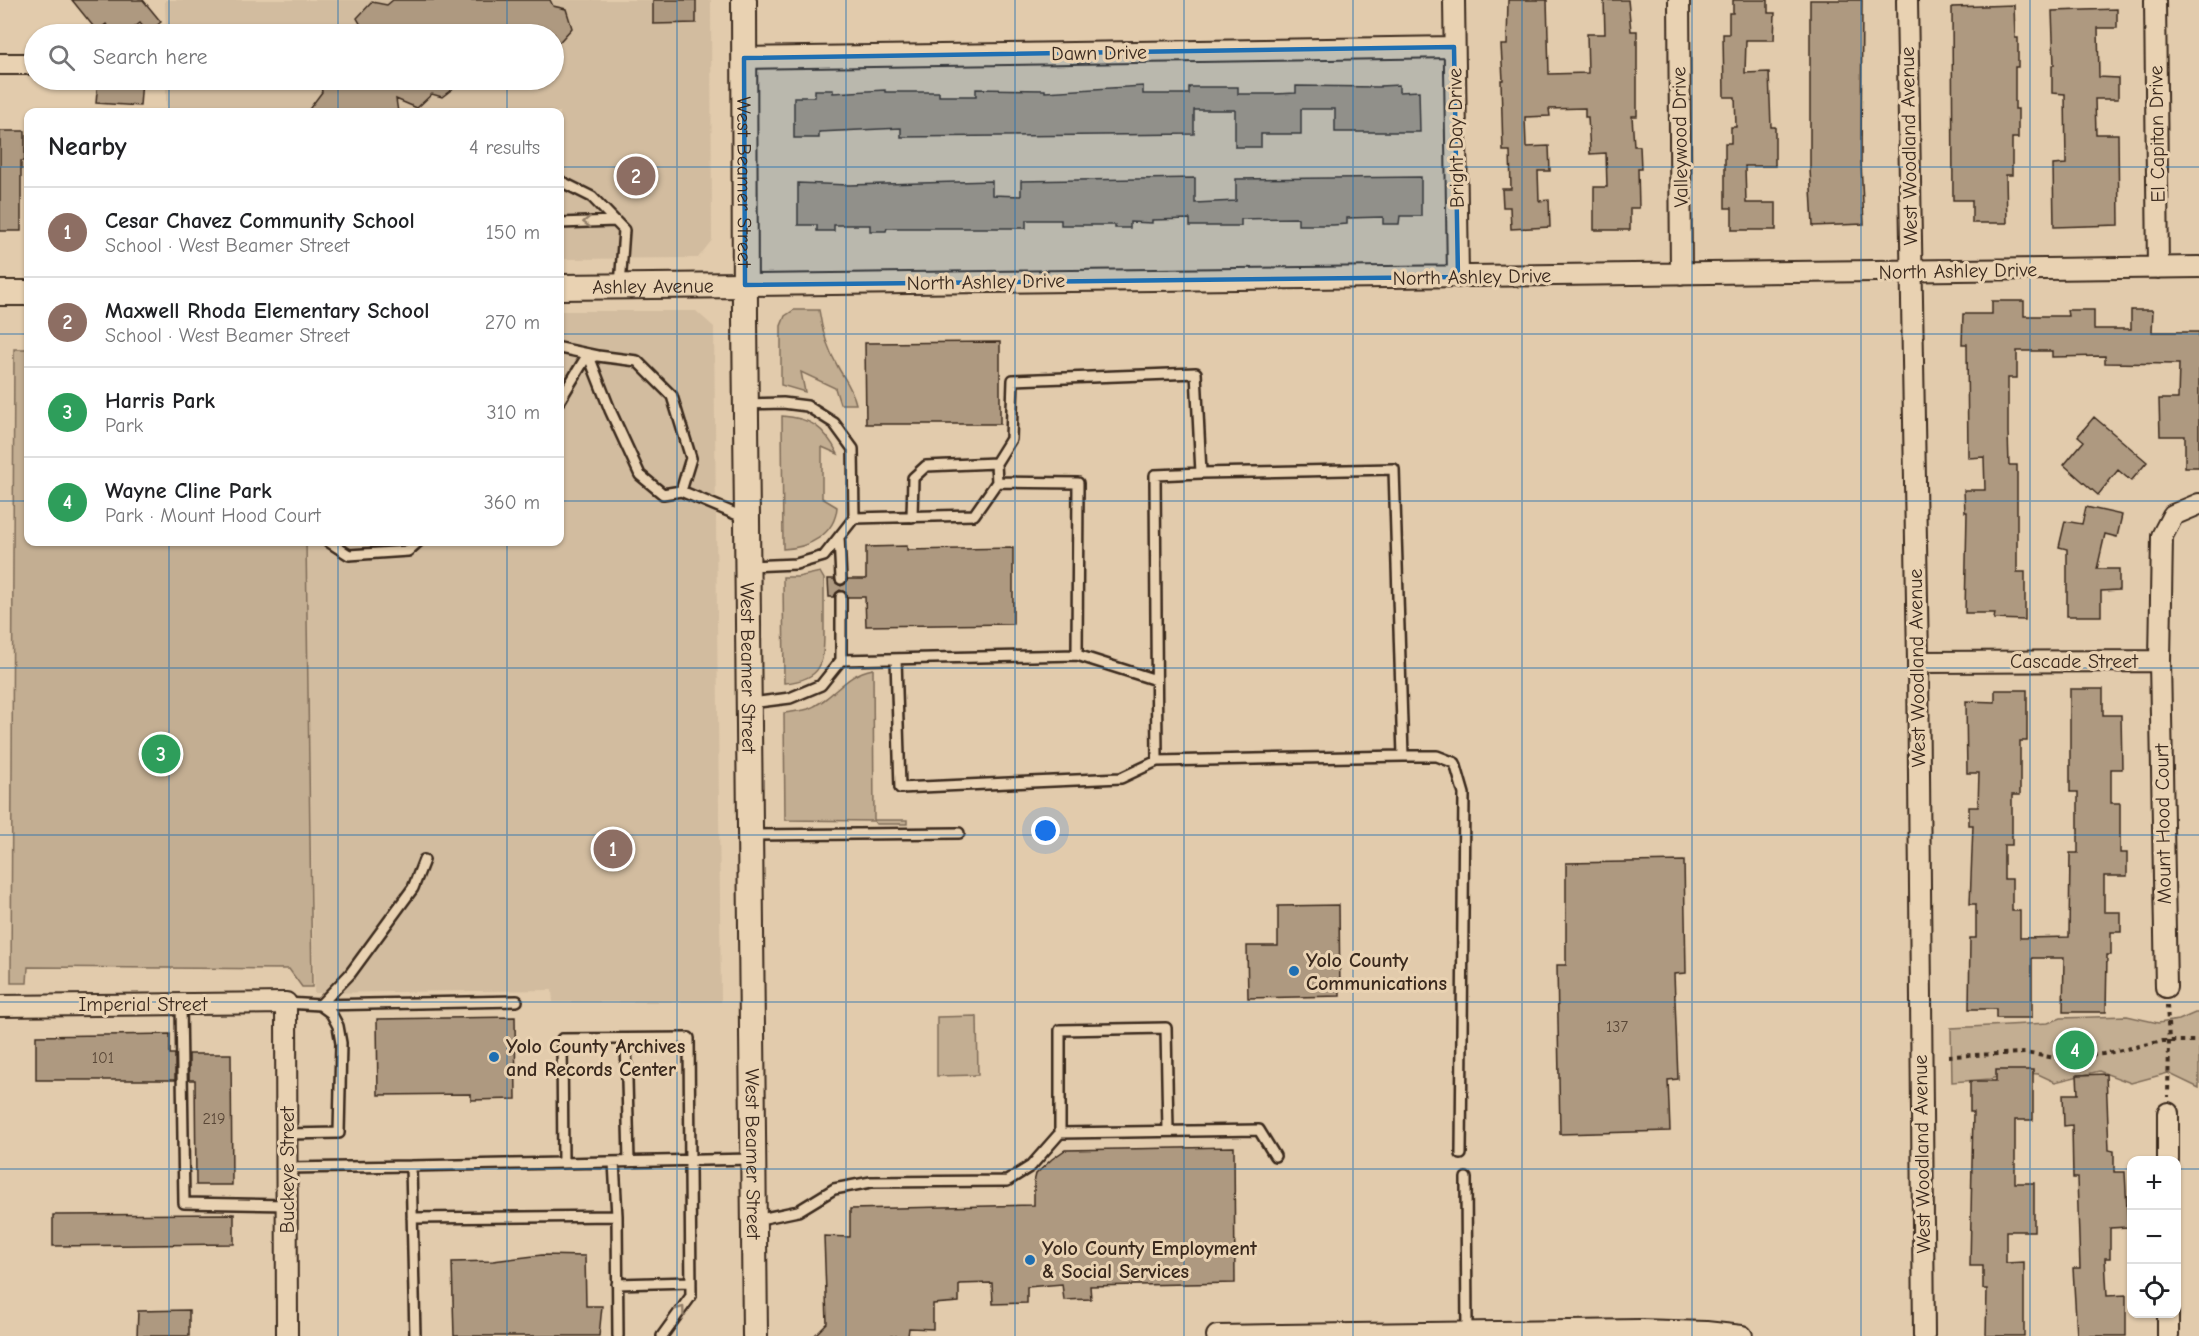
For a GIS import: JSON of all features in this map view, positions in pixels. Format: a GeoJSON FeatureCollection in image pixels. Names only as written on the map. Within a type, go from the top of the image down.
{"type":"FeatureCollection","features":[{"type":"Feature","properties":{"kind":"street","name":"West Beamer Street"},"geometry":{"type":"LineString","coordinates":[[744,0],[755,1336]]}},
{"type":"Feature","properties":{"kind":"street","name":"Bright Day Drive"},"geometry":{"type":"LineString","coordinates":[[1454,0],[1458,277]]}},
{"type":"Feature","properties":{"kind":"street","name":"Valleywood Drive"},"geometry":{"type":"LineString","coordinates":[[1679,0],[1681,274]]}},
{"type":"Feature","properties":{"kind":"street","name":"West Woodland Avenue"},"geometry":{"type":"LineString","coordinates":[[1907,0],[1918,662],[1924,1336]]}},
{"type":"Feature","properties":{"kind":"street","name":"El Capitan Drive"},"geometry":{"type":"LineString","coordinates":[[2155,0],[2158,267]]}},
{"type":"Feature","properties":{"kind":"street","name":"Dawn Drive"},"geometry":{"type":"LineString","coordinates":[[744,58],[1454,47]]}},
{"type":"Feature","properties":{"kind":"street"},"geometry":{"type":"LineString","coordinates":[[0,64],[24,64]]}},
{"type":"Feature","properties":{"kind":"street","name":"North Ashley Drive"},"geometry":{"type":"LineString","coordinates":[[745,285],[2199,267]]}},
{"type":"Feature","properties":{"kind":"street","name":"Ashley Avenue"},"geometry":{"type":"LineString","coordinates":[[564,287],[745,285]]}},
{"type":"Feature","properties":{"kind":"street"},"geometry":{"type":"LineString","coordinates":[[0,294],[24,293]]}},
{"type":"Feature","properties":{"kind":"street","name":"Cascade Street"},"geometry":{"type":"LineString","coordinates":[[1918,662],[2160,661],[2162,536],[2173,515],[2199,504]]}},
{"type":"Feature","properties":{"kind":"street","name":"Mount Hood Court"},"geometry":{"type":"LineString","coordinates":[[2160,661],[2166,987]]}},
{"type":"Feature","properties":{"kind":"street","name":"Imperial Street"},"geometry":{"type":"LineString","coordinates":[[0,1006],[286,1003]]}},
{"type":"Feature","properties":{"kind":"street","name":"Buckeye Street"},"geometry":{"type":"LineString","coordinates":[[286,1003],[287,1336]]}},
{"type":"Feature","properties":{"kind":"street"},"geometry":{"type":"LineString","coordinates":[[2168,1113],[2168,1156]]}},
{"type":"Feature","properties":{"kind":"street"},"geometry":{"type":"LineString","coordinates":[[2168,1318],[2168,1336]]}},
{"type":"Feature","properties":{"kind":"street"},"geometry":{"type":"LineString","coordinates":[[1217,1336],[1639,1330],[1706,1332],[1742,1336]]}},
{"type":"Feature","properties":{"kind":"lane"},"geometry":{"type":"LineString","coordinates":[[564,183],[592,197],[624,230],[620,286]]}},
{"type":"Feature","properties":{"kind":"lane"},"geometry":{"type":"LineString","coordinates":[[564,223],[615,221]]}},
{"type":"Feature","properties":{"kind":"lane"},"geometry":{"type":"LineString","coordinates":[[564,349],[637,361],[672,396],[691,458],[681,491]]}},
{"type":"Feature","properties":{"kind":"lane"},"geometry":{"type":"LineString","coordinates":[[564,393],[588,354]]}},
{"type":"Feature","properties":{"kind":"lane"},"geometry":{"type":"LineString","coordinates":[[588,354],[640,475],[663,494],[681,491],[747,519]]}},
{"type":"Feature","properties":{"kind":"lane"},"geometry":{"type":"LineString","coordinates":[[854,518],[974,515],[997,482],[996,463],[1011,439],[1013,380],[1196,373],[1201,473]]}},
{"type":"Feature","properties":{"kind":"lane"},"geometry":{"type":"LineString","coordinates":[[746,404],[783,403],[807,406],[834,423],[853,449],[854,518],[824,556],[796,564],[747,566]]}},
{"type":"Feature","properties":{"kind":"lane"},"geometry":{"type":"LineString","coordinates":[[912,516],[913,478],[926,466],[996,463]]}},
{"type":"Feature","properties":{"kind":"lane"},"geometry":{"type":"LineString","coordinates":[[1157,761],[1155,475],[1394,469],[1403,756]]}},
{"type":"Feature","properties":{"kind":"lane"},"geometry":{"type":"LineString","coordinates":[[997,482],[1077,483],[1077,655]]}},
{"type":"Feature","properties":{"kind":"lane"},"geometry":{"type":"LineString","coordinates":[[838,537],[841,579]]}},
{"type":"Feature","properties":{"kind":"lane"},"geometry":{"type":"LineString","coordinates":[[335,546],[349,555],[408,551],[414,546]]}},
{"type":"Feature","properties":{"kind":"lane"},"geometry":{"type":"LineString","coordinates":[[749,703],[790,698],[821,685],[841,660],[841,597]]}},
{"type":"Feature","properties":{"kind":"lane"},"geometry":{"type":"LineString","coordinates":[[841,660],[1077,655],[1156,680]]}},
{"type":"Feature","properties":{"kind":"lane"},"geometry":{"type":"LineString","coordinates":[[896,659],[900,788],[1121,778],[1157,761],[1437,756],[1455,763],[1464,794],[1461,1154]]}},
{"type":"Feature","properties":{"kind":"lane"},"geometry":{"type":"LineString","coordinates":[[750,835],[959,833]]}},
{"type":"Feature","properties":{"kind":"lane"},"geometry":{"type":"LineString","coordinates":[[320,1005],[350,974],[413,888],[424,860]]}},
{"type":"Feature","properties":{"kind":"lane"},"geometry":{"type":"LineString","coordinates":[[286,1003],[320,1005],[517,1001]]}},
{"type":"Feature","properties":{"kind":"lane"},"geometry":{"type":"LineString","coordinates":[[181,1004],[184,1203],[287,1205]]}},
{"type":"Feature","properties":{"kind":"lane"},"geometry":{"type":"LineString","coordinates":[[287,1134],[339,1133],[341,1043],[338,1026],[331,1013],[320,1005]]}},
{"type":"Feature","properties":{"kind":"lane"},"geometry":{"type":"LineString","coordinates":[[755,1220],[798,1211],[834,1189],[871,1182],[1007,1181],[1031,1166],[1060,1133],[1060,1030],[1166,1028],[1168,1131]]}},
{"type":"Feature","properties":{"kind":"lane"},"geometry":{"type":"LineString","coordinates":[[563,1163],[562,1040],[689,1038],[691,1296],[662,1336]]}},
{"type":"Feature","properties":{"kind":"lane"},"geometry":{"type":"LineString","coordinates":[[626,1039],[629,1161]]}},
{"type":"Feature","properties":{"kind":"lane"},"geometry":{"type":"LineString","coordinates":[[1060,1133],[1259,1130],[1275,1156]]}},
{"type":"Feature","properties":{"kind":"lane"},"geometry":{"type":"LineString","coordinates":[[287,1168],[753,1159]]}},
{"type":"Feature","properties":{"kind":"lane"},"geometry":{"type":"LineString","coordinates":[[614,1162],[618,1336]]}},
{"type":"Feature","properties":{"kind":"lane"},"geometry":{"type":"LineString","coordinates":[[411,1166],[415,1336]]}},
{"type":"Feature","properties":{"kind":"lane"},"geometry":{"type":"LineString","coordinates":[[1466,1178],[1467,1332]]}},
{"type":"Feature","properties":{"kind":"lane"},"geometry":{"type":"LineString","coordinates":[[412,1218],[617,1216]]}},
{"type":"Feature","properties":{"kind":"lane"},"geometry":{"type":"LineString","coordinates":[[618,1284],[691,1282]]}},
{"type":"Feature","properties":{"kind":"path"},"geometry":{"type":"LineString","coordinates":[[2166,987],[2169,1041],[2168,1113]]}},
{"type":"Feature","properties":{"kind":"path"},"geometry":{"type":"LineString","coordinates":[[1948,1056],[2025,1053],[2062,1059],[2103,1054],[2169,1041],[2199,1041]]}},
{"type":"Feature","properties":{"kind":"highlighted area"},"geometry":{"type":"Polygon","coordinates":[[[1454,47],[1458,277],[745,285],[744,58],[1454,47]]]}},
{"type":"Feature","properties":{"kind":"shaded area"},"geometry":{"type":"Polygon","coordinates":[[[165,0],[711,0],[712,240],[698,258],[564,259],[564,108],[166,108],[166,90],[564,90],[564,24],[166,24],[165,0]]]}},
{"type":"Feature","properties":{"kind":"shaded area"},"geometry":{"type":"Polygon","coordinates":[[[794,310],[819,310],[829,348],[856,404],[840,404],[835,388],[801,372],[805,392],[781,385],[781,326],[785,316],[794,310]]]}},
{"type":"Feature","properties":{"kind":"shaded area"},"geometry":{"type":"Polygon","coordinates":[[[564,311],[696,311],[714,327],[721,1002],[553,1002],[552,990],[314,993],[306,546],[564,546],[564,311]]]}},
{"type":"Feature","properties":{"kind":"shaded area"},"geometry":{"type":"Polygon","coordinates":[[[14,349],[24,349],[24,546],[306,546],[312,987],[302,987],[289,969],[28,967],[27,983],[11,983],[14,349]]]}},
{"type":"Feature","properties":{"kind":"shaded area"},"geometry":{"type":"Polygon","coordinates":[[[782,416],[801,419],[816,426],[827,437],[838,454],[822,447],[822,498],[837,507],[831,525],[826,532],[811,543],[783,549],[782,416]]]}},
{"type":"Feature","properties":{"kind":"shaded area"},"geometry":{"type":"Polygon","coordinates":[[[820,572],[824,579],[822,659],[819,667],[807,678],[784,683],[783,577],[798,577],[820,572]]]}},
{"type":"Feature","properties":{"kind":"shaded area"},"geometry":{"type":"Polygon","coordinates":[[[873,669],[874,820],[907,820],[907,824],[876,824],[874,821],[785,820],[784,713],[805,710],[817,705],[854,676],[873,669]]]}},
{"type":"Feature","properties":{"kind":"shaded area"},"geometry":{"type":"Polygon","coordinates":[[[2199,1013],[2199,1088],[2168,1073],[2131,1083],[2099,1071],[2055,1082],[2038,1074],[2016,1072],[1990,1079],[1952,1082],[1951,1028],[2048,1023],[2061,1018],[2127,1016],[2158,1023],[2179,1020],[2199,1013]]]}},
{"type":"Feature","properties":{"kind":"shaded area"},"geometry":{"type":"Polygon","coordinates":[[[977,1016],[978,1075],[937,1076],[937,1017],[977,1016]]]}},
{"type":"Feature","properties":{"kind":"building"},"geometry":{"type":"Polygon","coordinates":[[[72,0],[143,0],[161,22],[159,24],[91,24],[72,0]]]}},
{"type":"Feature","properties":{"kind":"building"},"geometry":{"type":"Polygon","coordinates":[[[393,0],[550,0],[553,6],[566,9],[572,28],[564,37],[564,24],[360,24],[357,18],[372,2],[387,5],[393,0]]]}},
{"type":"Feature","properties":{"kind":"building"},"geometry":{"type":"Polygon","coordinates":[[[653,0],[696,0],[696,23],[653,24],[653,0]]]}},
{"type":"Feature","properties":{"kind":"building"},"geometry":{"type":"Polygon","coordinates":[[[1508,0],[1547,0],[1549,74],[1588,73],[1587,34],[1605,34],[1604,0],[1628,0],[1631,31],[1637,31],[1637,116],[1632,116],[1634,146],[1640,146],[1641,169],[1638,169],[1639,208],[1630,208],[1630,230],[1594,230],[1594,187],[1607,187],[1606,153],[1590,154],[1588,117],[1585,117],[1585,108],[1549,109],[1550,116],[1525,117],[1526,147],[1549,146],[1550,171],[1538,171],[1539,201],[1549,200],[1550,227],[1511,229],[1510,207],[1503,207],[1502,189],[1511,189],[1510,151],[1503,151],[1501,80],[1503,80],[1501,45],[1507,45],[1508,0]]]}},
{"type":"Feature","properties":{"kind":"building"},"geometry":{"type":"Polygon","coordinates":[[[1733,0],[1768,0],[1768,13],[1775,13],[1774,40],[1746,40],[1745,73],[1769,72],[1771,127],[1775,127],[1775,166],[1745,166],[1746,203],[1776,203],[1776,230],[1732,230],[1732,208],[1725,208],[1725,143],[1731,143],[1731,127],[1736,127],[1735,97],[1724,97],[1723,34],[1729,34],[1729,13],[1733,13],[1733,0]]]}},
{"type":"Feature","properties":{"kind":"building"},"geometry":{"type":"Polygon","coordinates":[[[1810,0],[1862,0],[1861,162],[1864,224],[1813,226],[1810,169],[1810,0]]]}},
{"type":"Feature","properties":{"kind":"building"},"geometry":{"type":"Polygon","coordinates":[[[2014,5],[2015,38],[2018,38],[2015,109],[2018,109],[2018,138],[2012,138],[2012,175],[2006,175],[2007,223],[1972,223],[1972,200],[1953,200],[1952,7],[2014,5]]]}},
{"type":"Feature","properties":{"kind":"building"},"geometry":{"type":"Polygon","coordinates":[[[2117,9],[2117,28],[2098,28],[2099,77],[2118,78],[2118,99],[2095,99],[2096,134],[2118,134],[2119,225],[2054,227],[2053,165],[2066,164],[2065,94],[2052,93],[2052,65],[2054,65],[2052,11],[2117,9]]]}},
{"type":"Feature","properties":{"kind":"building"},"geometry":{"type":"Polygon","coordinates":[[[1399,85],[1399,92],[1419,91],[1420,132],[1335,132],[1335,109],[1301,109],[1301,134],[1261,134],[1261,147],[1235,147],[1235,110],[1194,110],[1194,134],[901,137],[901,128],[819,132],[819,138],[794,138],[794,97],[815,97],[815,90],[833,90],[833,93],[885,90],[885,92],[939,92],[939,96],[976,96],[976,89],[1045,90],[1045,92],[1143,86],[1143,94],[1189,94],[1189,87],[1238,87],[1238,94],[1275,94],[1296,93],[1296,86],[1380,87],[1399,85]]]}},
{"type":"Feature","properties":{"kind":"building"},"geometry":{"type":"Polygon","coordinates":[[[97,90],[141,90],[140,106],[96,103],[97,90]]]}},
{"type":"Feature","properties":{"kind":"building"},"geometry":{"type":"Polygon","coordinates":[[[322,90],[451,90],[442,97],[432,94],[417,108],[396,99],[397,108],[310,108],[322,90]]]}},
{"type":"Feature","properties":{"kind":"building"},"geometry":{"type":"Polygon","coordinates":[[[0,131],[24,131],[24,161],[21,161],[21,231],[0,231],[0,131]]]}},
{"type":"Feature","properties":{"kind":"building"},"geometry":{"type":"Polygon","coordinates":[[[1421,177],[1421,216],[1400,216],[1399,224],[1383,224],[1383,217],[1347,218],[1347,224],[1333,225],[1298,225],[1298,218],[1241,219],[1241,226],[1190,226],[1190,219],[1152,220],[1152,223],[1130,222],[1130,228],[1115,228],[1115,225],[1061,225],[1061,220],[1026,220],[1026,228],[887,228],[886,231],[870,231],[870,225],[834,225],[834,231],[817,231],[817,225],[798,225],[798,183],[849,185],[992,181],[992,195],[1021,196],[1021,181],[1195,178],[1195,203],[1236,201],[1236,179],[1421,177]]]}},
{"type":"Feature","properties":{"kind":"building"},"geometry":{"type":"Polygon","coordinates":[[[1992,301],[2024,301],[2024,316],[2068,316],[2067,310],[2094,310],[2094,329],[2131,329],[2131,310],[2153,310],[2152,332],[2199,332],[2199,467],[2185,467],[2185,436],[2160,436],[2159,399],[2178,399],[2179,364],[2105,363],[2105,356],[2052,357],[2052,351],[2017,351],[2017,378],[2008,378],[2008,432],[2009,465],[2017,465],[2017,572],[2025,572],[2025,620],[1994,619],[1995,613],[1965,613],[1967,512],[1965,512],[1964,490],[1985,490],[1984,457],[1968,458],[1967,344],[1962,344],[1963,314],[1992,314],[1992,301]]]}},
{"type":"Feature","properties":{"kind":"building"},"geometry":{"type":"Polygon","coordinates":[[[1000,342],[1000,424],[866,424],[865,343],[1000,342]]]}},
{"type":"Feature","properties":{"kind":"building"},"geometry":{"type":"Polygon","coordinates":[[[2094,417],[2147,462],[2131,481],[2118,470],[2098,495],[2064,465],[2084,441],[2078,436],[2094,417]]]}},
{"type":"Feature","properties":{"kind":"building"},"geometry":{"type":"Polygon","coordinates":[[[2086,507],[2122,515],[2117,537],[2105,534],[2097,569],[2119,569],[2119,590],[2101,591],[2101,616],[2067,616],[2067,549],[2059,547],[2065,521],[2082,524],[2086,507]]]}},
{"type":"Feature","properties":{"kind":"building"},"geometry":{"type":"Polygon","coordinates":[[[907,546],[907,550],[1013,548],[1013,624],[866,626],[865,597],[848,597],[840,590],[834,597],[829,597],[828,579],[834,579],[841,586],[848,579],[866,579],[866,547],[907,546]]]}},
{"type":"Feature","properties":{"kind":"building"},"geometry":{"type":"Polygon","coordinates":[[[2070,689],[2103,689],[2103,715],[2121,715],[2122,769],[2111,769],[2111,803],[2120,803],[2120,853],[2127,853],[2127,876],[2104,876],[2104,912],[2121,912],[2121,932],[2111,932],[2111,955],[2107,955],[2106,1012],[2063,1012],[2064,958],[2032,958],[2032,1018],[1996,1018],[1996,1009],[1969,1009],[1970,938],[1976,938],[1976,904],[1970,904],[1973,825],[1969,825],[1969,807],[1978,807],[1979,773],[1967,773],[1966,701],[1995,702],[1995,690],[2027,690],[2027,741],[2020,741],[2020,795],[2012,795],[2012,845],[2004,845],[2004,879],[2012,879],[2012,911],[2020,911],[2020,938],[2069,937],[2070,853],[2078,853],[2078,792],[2070,792],[2070,689]]]}},
{"type":"Feature","properties":{"kind":"building"},"geometry":{"type":"Polygon","coordinates":[[[1684,861],[1686,973],[1674,974],[1678,1079],[1668,1080],[1670,1131],[1560,1134],[1557,965],[1566,965],[1566,863],[1684,861]]]}},
{"type":"Feature","properties":{"kind":"building","name":"Yolo County Communications"},"geometry":{"type":"Polygon","coordinates":[[[1339,905],[1340,996],[1248,998],[1247,946],[1278,946],[1278,906],[1339,905]]]}},
{"type":"Feature","properties":{"kind":"building"},"geometry":{"type":"Polygon","coordinates":[[[515,1017],[516,1099],[471,1100],[471,1094],[378,1095],[377,1019],[515,1017]]]}},
{"type":"Feature","properties":{"kind":"building"},"geometry":{"type":"Polygon","coordinates":[[[170,1034],[170,1054],[175,1054],[175,1080],[36,1080],[36,1036],[170,1034]]]}},
{"type":"Feature","properties":{"kind":"building"},"geometry":{"type":"Polygon","coordinates":[[[189,1054],[231,1054],[232,1185],[196,1185],[195,1080],[189,1080],[189,1054]]]}},
{"type":"Feature","properties":{"kind":"building"},"geometry":{"type":"Polygon","coordinates":[[[1996,1070],[2033,1070],[2033,1120],[2015,1120],[2015,1183],[2034,1183],[2034,1231],[2006,1231],[2006,1263],[2024,1262],[2024,1336],[1986,1336],[1987,1289],[1983,1289],[1983,1266],[1970,1266],[1973,1112],[1970,1112],[1970,1081],[1996,1081],[1996,1070]]]}},
{"type":"Feature","properties":{"kind":"building"},"geometry":{"type":"Polygon","coordinates":[[[2106,1074],[2109,1150],[2114,1151],[2114,1172],[2125,1172],[2127,1227],[2110,1228],[2110,1258],[2105,1258],[2107,1296],[2126,1295],[2126,1336],[2077,1336],[2073,1268],[2080,1268],[2077,1178],[2073,1178],[2072,1125],[2064,1126],[2063,1094],[2078,1094],[2077,1075],[2106,1074]]]}},
{"type":"Feature","properties":{"kind":"building","name":"Yolo County Employment & Social Services"},"geometry":{"type":"Polygon","coordinates":[[[1234,1147],[1235,1283],[1090,1286],[1091,1299],[1064,1300],[1062,1284],[1027,1287],[1027,1303],[993,1304],[992,1283],[959,1284],[959,1302],[933,1304],[933,1329],[909,1328],[908,1336],[814,1336],[827,1323],[824,1236],[850,1237],[850,1209],[1034,1205],[1036,1174],[1065,1150],[1234,1147]]]}},
{"type":"Feature","properties":{"kind":"building"},"geometry":{"type":"Polygon","coordinates":[[[234,1214],[234,1244],[53,1246],[53,1215],[234,1214]]]}},
{"type":"Feature","properties":{"kind":"building"},"geometry":{"type":"Polygon","coordinates":[[[542,1255],[585,1256],[586,1306],[602,1306],[599,1336],[454,1336],[452,1262],[493,1261],[542,1255]]]}},
{"type":"Feature","properties":{"kind":"building"},"geometry":{"type":"Polygon","coordinates":[[[189,1310],[189,1336],[137,1336],[138,1311],[189,1310]]]}},
{"type":"Feature","properties":{"kind":"place","name":"Maxwell Rhoda Elementary School"},"geometry":{"type":"Point","coordinates":[636,176]}},
{"type":"Feature","properties":{"kind":"place","name":"Harris Park"},"geometry":{"type":"Point","coordinates":[161,754]}},
{"type":"Feature","properties":{"kind":"place","name":"Cesar Chavez Community School"},"geometry":{"type":"Point","coordinates":[613,849]}},
{"type":"Feature","properties":{"kind":"place","name":"Yolo County Communications"},"geometry":{"type":"Point","coordinates":[1294,971]}},
{"type":"Feature","properties":{"kind":"place","name":"Wayne Cline Park"},"geometry":{"type":"Point","coordinates":[2075,1050]}},
{"type":"Feature","properties":{"kind":"place","name":"Yolo County Archives and Records Center"},"geometry":{"type":"Point","coordinates":[494,1057]}},
{"type":"Feature","properties":{"kind":"place","name":"Yolo County Employment & Social Services"},"geometry":{"type":"Point","coordinates":[1030,1260]}}]}
